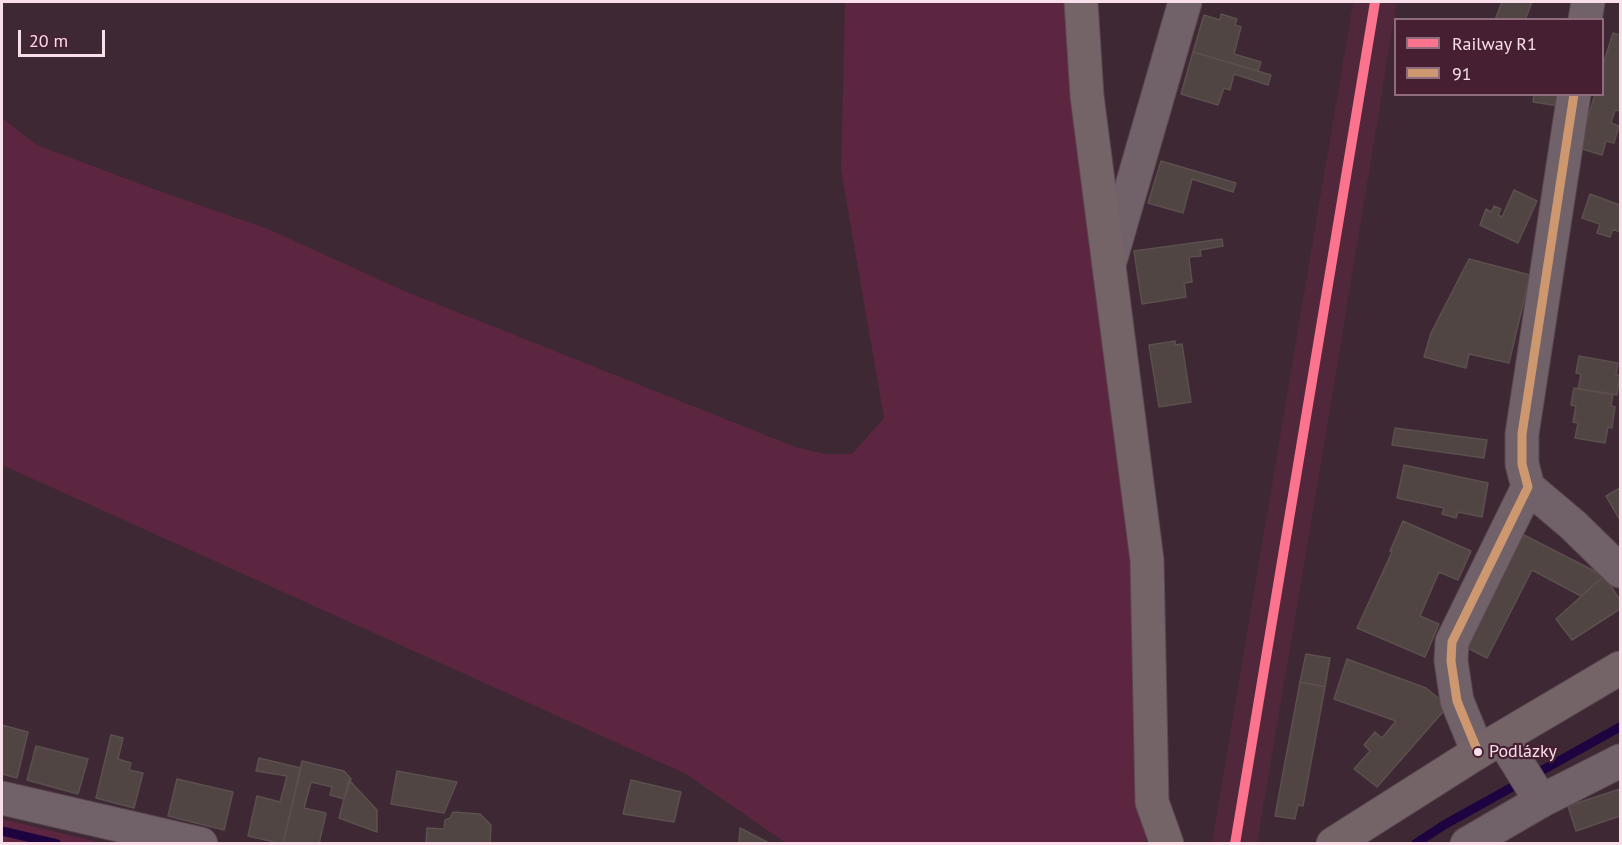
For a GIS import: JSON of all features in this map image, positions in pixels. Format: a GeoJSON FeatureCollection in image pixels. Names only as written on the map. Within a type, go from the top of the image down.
{"type":"FeatureCollection","features":[{"type":"Feature","properties":{"kind":"street"},"geometry":{"type":"LineString","coordinates":[[1081,2],[1087,96],[1147,560],[1152,802],[1167,843]]}},
{"type":"Feature","properties":{"kind":"street"},"geometry":{"type":"LineString","coordinates":[[1109,265],[1185,2]]}},
{"type":"Feature","properties":{"kind":"street"},"geometry":{"type":"LineString","coordinates":[[1585,18],[1588,2]]}},
{"type":"Feature","properties":{"kind":"street"},"geometry":{"type":"LineString","coordinates":[[1574,96],[1522,434],[1522,464],[1528,487],[1573,525],[1620,570]]}},
{"type":"Feature","properties":{"kind":"street"},"geometry":{"type":"LineString","coordinates":[[1528,487],[1452,642],[1451,661],[1456,701],[1490,745],[1541,801]]}},
{"type":"Feature","properties":{"kind":"street"},"geometry":{"type":"LineString","coordinates":[[1333,843],[1490,745],[1620,668]]}},
{"type":"Feature","properties":{"kind":"street"},"geometry":{"type":"LineString","coordinates":[[1467,843],[1541,801],[1620,761]]}},
{"type":"Feature","properties":{"kind":"street"},"geometry":{"type":"LineString","coordinates":[[2,798],[201,843]]}},
{"type":"Feature","properties":{"kind":"shaded area"},"geometry":{"type":"Polygon","coordinates":[[[845,2],[1077,2],[1142,573],[1146,843],[786,843],[686,774],[2,465],[2,118],[37,145],[268,229],[402,290],[795,447],[825,454],[852,454],[884,418],[841,170],[845,2]]]}},
{"type":"Feature","properties":{"kind":"shaded area"},"geometry":{"type":"Polygon","coordinates":[[[1353,2],[1397,2],[1257,843],[1212,843],[1353,2]]]}},
{"type":"Feature","properties":{"kind":"shaded area"},"geometry":{"type":"Polygon","coordinates":[[[2,819],[102,843],[2,843],[2,819]]]}},
{"type":"Feature","properties":{"kind":"building"},"geometry":{"type":"Polygon","coordinates":[[[1502,2],[1532,2],[1526,18],[1496,18],[1502,2]]]}},
{"type":"Feature","properties":{"kind":"building"},"geometry":{"type":"Polygon","coordinates":[[[1221,14],[1237,19],[1235,25],[1241,27],[1234,54],[1261,62],[1258,71],[1193,52],[1204,15],[1220,20],[1221,14]]]}},
{"type":"Feature","properties":{"kind":"building"},"geometry":{"type":"Polygon","coordinates":[[[1613,33],[1620,35],[1620,111],[1615,110],[1611,123],[1619,126],[1614,143],[1606,141],[1602,155],[1579,148],[1594,96],[1604,96],[1604,62],[1613,33]]]}},
{"type":"Feature","properties":{"kind":"building"},"geometry":{"type":"Polygon","coordinates":[[[1193,52],[1271,75],[1268,85],[1234,74],[1230,90],[1224,88],[1218,105],[1181,94],[1193,52]]]}},
{"type":"Feature","properties":{"kind":"building"},"geometry":{"type":"Polygon","coordinates":[[[1534,96],[1561,96],[1559,106],[1533,102],[1534,96]]]}},
{"type":"Feature","properties":{"kind":"building"},"geometry":{"type":"Polygon","coordinates":[[[1161,161],[1236,183],[1233,192],[1192,179],[1183,213],[1148,203],[1161,161]]]}},
{"type":"Feature","properties":{"kind":"building"},"geometry":{"type":"Polygon","coordinates":[[[1514,190],[1537,201],[1518,243],[1480,225],[1486,209],[1491,212],[1494,206],[1501,209],[1498,215],[1502,217],[1514,190]]]}},
{"type":"Feature","properties":{"kind":"building"},"geometry":{"type":"Polygon","coordinates":[[[1590,194],[1620,205],[1620,232],[1613,229],[1610,237],[1597,233],[1600,224],[1582,218],[1590,194]]]}},
{"type":"Feature","properties":{"kind":"building"},"geometry":{"type":"Polygon","coordinates":[[[1222,239],[1223,246],[1200,250],[1201,256],[1189,257],[1192,282],[1184,283],[1186,297],[1142,304],[1134,251],[1222,239]]]}},
{"type":"Feature","properties":{"kind":"building"},"geometry":{"type":"Polygon","coordinates":[[[1469,259],[1530,275],[1509,363],[1469,354],[1466,368],[1424,357],[1431,333],[1469,259]]]}},
{"type":"Feature","properties":{"kind":"building"},"geometry":{"type":"Polygon","coordinates":[[[1175,341],[1175,345],[1182,344],[1191,402],[1159,407],[1149,345],[1175,341]]]}},
{"type":"Feature","properties":{"kind":"building"},"geometry":{"type":"Polygon","coordinates":[[[1579,356],[1618,363],[1616,375],[1620,375],[1617,395],[1578,389],[1581,374],[1576,373],[1579,356]]]}},
{"type":"Feature","properties":{"kind":"building"},"geometry":{"type":"Polygon","coordinates":[[[1574,388],[1613,394],[1611,406],[1615,407],[1612,428],[1608,427],[1605,443],[1575,438],[1578,423],[1573,422],[1576,406],[1571,405],[1574,388]]]}},
{"type":"Feature","properties":{"kind":"building"},"geometry":{"type":"Polygon","coordinates":[[[1395,428],[1487,440],[1484,458],[1392,445],[1395,428]]]}},
{"type":"Feature","properties":{"kind":"building"},"geometry":{"type":"Polygon","coordinates":[[[1404,465],[1488,483],[1482,517],[1458,512],[1456,518],[1442,514],[1444,508],[1397,498],[1404,465]]]}},
{"type":"Feature","properties":{"kind":"building"},"geometry":{"type":"Polygon","coordinates":[[[1620,488],[1620,520],[1606,496],[1620,488]]]}},
{"type":"Feature","properties":{"kind":"building"},"geometry":{"type":"Polygon","coordinates":[[[1403,521],[1471,551],[1458,580],[1439,572],[1420,616],[1439,624],[1425,657],[1357,628],[1392,552],[1390,551],[1403,521]]]}},
{"type":"Feature","properties":{"kind":"building"},"geometry":{"type":"Polygon","coordinates":[[[1522,534],[1604,576],[1581,596],[1532,570],[1487,658],[1464,646],[1522,534]]]}},
{"type":"Feature","properties":{"kind":"building"},"geometry":{"type":"Polygon","coordinates":[[[1604,576],[1620,600],[1620,609],[1572,640],[1556,619],[1604,576]]]}},
{"type":"Feature","properties":{"kind":"building"},"geometry":{"type":"Polygon","coordinates":[[[1306,654],[1330,658],[1325,687],[1300,682],[1306,654]]]}},
{"type":"Feature","properties":{"kind":"building"},"geometry":{"type":"Polygon","coordinates":[[[1347,659],[1426,688],[1448,706],[1377,787],[1354,769],[1370,751],[1364,745],[1375,732],[1382,738],[1396,721],[1334,699],[1347,659]]]}},
{"type":"Feature","properties":{"kind":"building"},"geometry":{"type":"Polygon","coordinates":[[[1300,682],[1325,687],[1303,806],[1298,805],[1295,819],[1275,816],[1300,682]]]}},
{"type":"Feature","properties":{"kind":"building"},"geometry":{"type":"Polygon","coordinates":[[[2,725],[28,732],[17,778],[2,774],[2,725]]]}},
{"type":"Feature","properties":{"kind":"building"},"geometry":{"type":"Polygon","coordinates":[[[111,735],[123,738],[118,759],[131,763],[129,770],[143,773],[134,808],[96,798],[111,735]]]}},
{"type":"Feature","properties":{"kind":"building"},"geometry":{"type":"Polygon","coordinates":[[[36,746],[88,759],[78,794],[27,780],[36,746]]]}},
{"type":"Feature","properties":{"kind":"building"},"geometry":{"type":"Polygon","coordinates":[[[259,758],[301,768],[283,844],[248,836],[257,796],[280,802],[287,776],[256,771],[259,758]]]}},
{"type":"Feature","properties":{"kind":"building"},"geometry":{"type":"Polygon","coordinates":[[[302,761],[344,771],[351,779],[344,799],[330,795],[332,787],[311,782],[304,808],[326,813],[319,844],[283,844],[302,761]]]}},
{"type":"Feature","properties":{"kind":"building"},"geometry":{"type":"Polygon","coordinates":[[[397,771],[457,782],[444,813],[391,804],[397,771]]]}},
{"type":"Feature","properties":{"kind":"building"},"geometry":{"type":"Polygon","coordinates":[[[177,779],[233,792],[224,830],[168,816],[177,779]]]}},
{"type":"Feature","properties":{"kind":"building"},"geometry":{"type":"Polygon","coordinates":[[[349,780],[377,810],[377,832],[339,818],[349,780]]]}},
{"type":"Feature","properties":{"kind":"building"},"geometry":{"type":"Polygon","coordinates":[[[631,780],[681,792],[674,822],[623,814],[631,780]]]}},
{"type":"Feature","properties":{"kind":"building"},"geometry":{"type":"Polygon","coordinates":[[[1620,789],[1620,816],[1576,831],[1568,806],[1620,789]]]}},
{"type":"Feature","properties":{"kind":"building"},"geometry":{"type":"Polygon","coordinates":[[[453,812],[480,814],[491,825],[490,844],[426,844],[427,828],[444,829],[445,820],[450,818],[453,812]]]}},
{"type":"Feature","properties":{"kind":"building"},"geometry":{"type":"Polygon","coordinates":[[[740,828],[769,843],[769,844],[739,844],[740,828]]]}},
{"type":"Feature","properties":{"kind":"waterway"},"geometry":{"type":"LineString","coordinates":[[1415,844],[1444,825],[1620,727]]}},
{"type":"Feature","properties":{"kind":"waterway"},"geometry":{"type":"LineString","coordinates":[[2,831],[57,844]]}},
{"type":"Feature","properties":{"kind":"rail line","name":"R1"},"geometry":{"type":"LineString","coordinates":[[1235,844],[1375,2]]}},
{"type":"Feature","properties":{"kind":"transit line","name":"91"},"geometry":{"type":"LineString","coordinates":[[1478,752],[1457,701],[1451,661],[1452,642],[1528,487],[1522,464],[1522,434],[1574,96]]}},
{"type":"Feature","properties":{"kind":"place","name":"Podlázky"},"geometry":{"type":"Point","coordinates":[1478,752]}}]}
